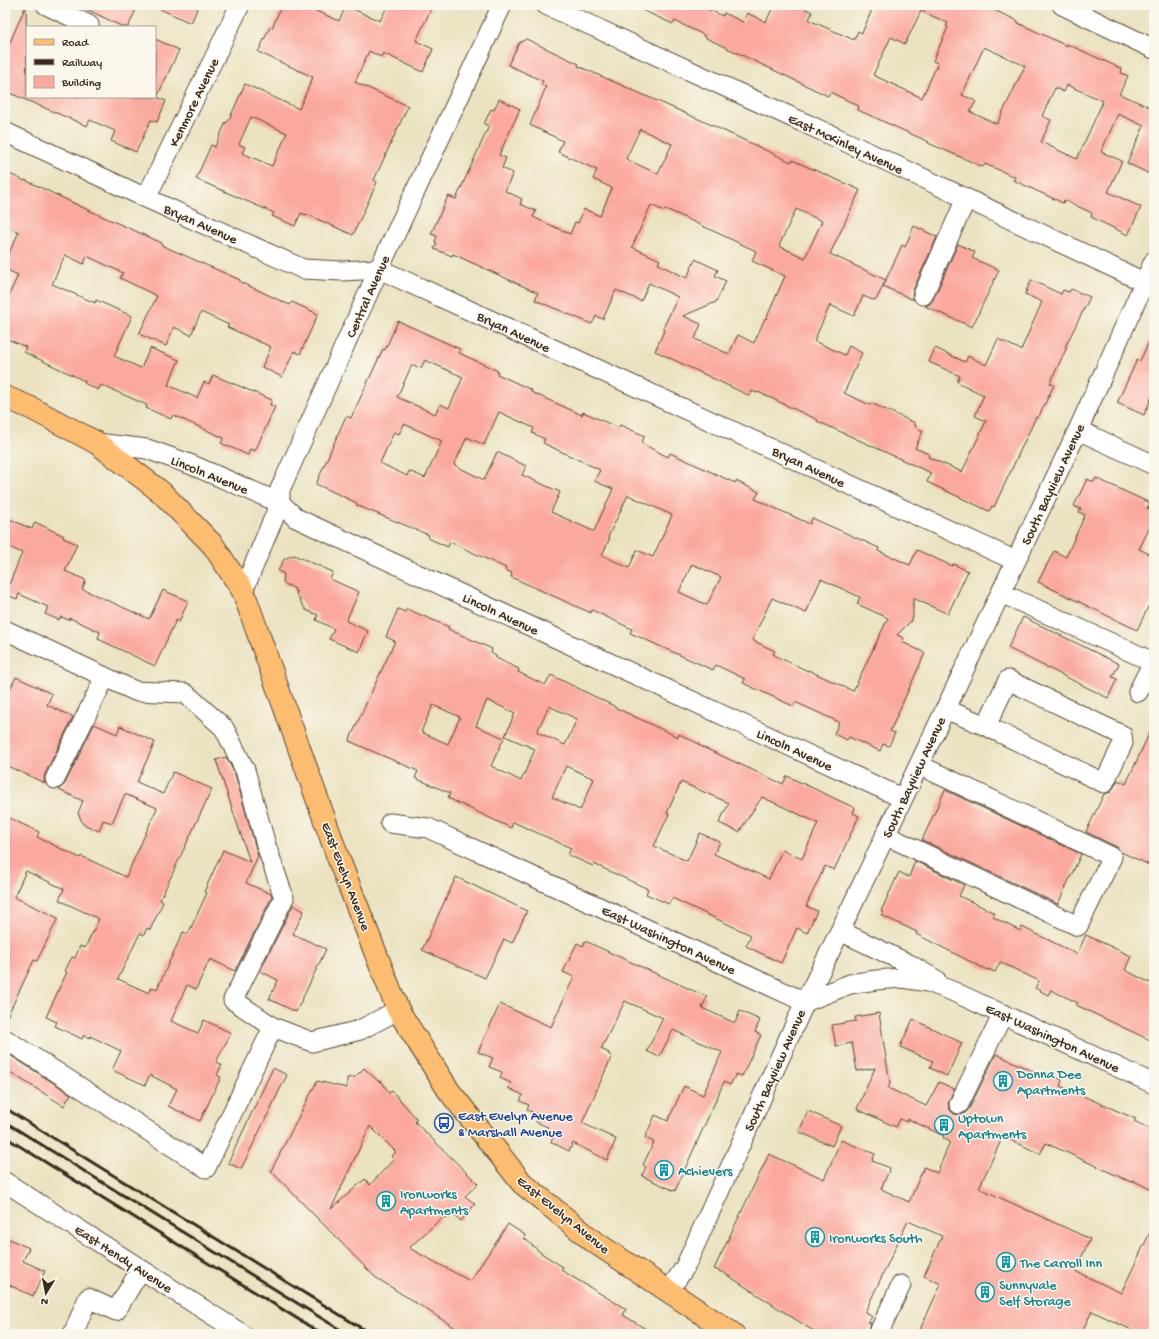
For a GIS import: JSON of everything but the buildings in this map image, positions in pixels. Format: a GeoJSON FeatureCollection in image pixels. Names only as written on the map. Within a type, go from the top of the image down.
{"type":"FeatureCollection","features":[{"type":"Feature","properties":{"kind":"main road","name":"East Evelyn Avenue"},"geometry":{"type":"LineString","coordinates":[[5,397],[31,408],[97,442],[161,492],[213,545],[243,591],[340,860],[398,1010],[449,1091],[522,1182],[594,1241],[734,1334]]}},
{"type":"Feature","properties":{"kind":"street"},"geometry":{"type":"LineString","coordinates":[[46,5],[89,25]]}},
{"type":"Feature","properties":{"kind":"street","name":"Kenmore Avenue"},"geometry":{"type":"LineString","coordinates":[[146,198],[240,5]]}},
{"type":"Feature","properties":{"kind":"street","name":"Central Avenue"},"geometry":{"type":"LineString","coordinates":[[243,591],[280,503],[280,489],[379,269],[502,5]]}},
{"type":"Feature","properties":{"kind":"street","name":"East McKinley Avenue"},"geometry":{"type":"LineString","coordinates":[[546,5],[966,198],[1144,282]]}},
{"type":"Feature","properties":{"kind":"street"},"geometry":{"type":"LineString","coordinates":[[1062,5],[1154,49]]}},
{"type":"Feature","properties":{"kind":"street","name":"Bryan Avenue"},"geometry":{"type":"LineString","coordinates":[[5,132],[303,269],[342,271],[379,269],[1016,561]]}},
{"type":"Feature","properties":{"kind":"street"},"geometry":{"type":"LineString","coordinates":[[922,295],[966,198]]}},
{"type":"Feature","properties":{"kind":"street","name":"South Bayview Avenue"},"geometry":{"type":"LineString","coordinates":[[670,1291],[685,1267],[805,1002],[1078,430],[1154,261]]}},
{"type":"Feature","properties":{"kind":"street"},"geometry":{"type":"LineString","coordinates":[[1078,430],[1154,465]]}},
{"type":"Feature","properties":{"kind":"street","name":"Lincoln Avenue"},"geometry":{"type":"LineString","coordinates":[[97,442],[147,449],[192,465],[280,503],[296,518],[902,798]]}},
{"type":"Feature","properties":{"kind":"street"},"geometry":{"type":"LineString","coordinates":[[1001,593],[1154,661],[1138,692]]}},
{"type":"Feature","properties":{"kind":"street"},"geometry":{"type":"LineString","coordinates":[[5,630],[135,691],[185,693],[224,728],[245,770],[266,845],[284,898],[233,1000],[273,1027],[312,1042],[360,1030],[398,1010]]}},
{"type":"Feature","properties":{"kind":"street"},"geometry":{"type":"LineString","coordinates":[[56,779],[105,677]]}},
{"type":"Feature","properties":{"kind":"street"},"geometry":{"type":"LineString","coordinates":[[945,709],[986,726],[1104,783],[1123,743],[1122,735],[1008,680],[986,726]]}},
{"type":"Feature","properties":{"kind":"street"},"geometry":{"type":"LineString","coordinates":[[885,835],[1078,926],[1109,864],[1112,857],[919,765]]}},
{"type":"Feature","properties":{"kind":"street","name":"East Washington Avenue"},"geometry":{"type":"LineString","coordinates":[[390,823],[428,828],[805,1002],[850,984],[902,978],[928,982],[952,991],[1154,1084]]}},
{"type":"Feature","properties":{"kind":"street","name":"East Washington Avenue"},"geometry":{"type":"LineString","coordinates":[[840,931],[909,964],[952,991]]}},
{"type":"Feature","properties":{"kind":"street"},"geometry":{"type":"LineString","coordinates":[[959,1104],[1002,1014]]}},
{"type":"Feature","properties":{"kind":"street"},"geometry":{"type":"LineString","coordinates":[[5,1039],[206,1168],[273,1027]]}},
{"type":"Feature","properties":{"kind":"street","name":"East Hendy Avenue"},"geometry":{"type":"LineString","coordinates":[[5,1182],[242,1334]]}},
{"type":"Feature","properties":{"kind":"street"},"geometry":{"type":"LineString","coordinates":[[73,1334],[88,1298],[116,1311],[141,1269]]}},
{"type":"Feature","properties":{"kind":"street"},"geometry":{"type":"LineString","coordinates":[[878,1334],[901,1285]]}},
{"type":"Feature","properties":{"kind":"railway"},"geometry":{"type":"LineString","coordinates":[[5,1108],[371,1334]]}},
{"type":"Feature","properties":{"kind":"railway"},"geometry":{"type":"LineString","coordinates":[[5,1122],[347,1334]]}},
{"type":"Feature","properties":{"kind":"railway"},"geometry":{"type":"LineString","coordinates":[[5,1137],[322,1334]]}},
{"type":"Feature","properties":{"kind":"place","name":"Donna Dee Apartments"},"geometry":{"type":"Point","coordinates":[1003,1081]}},
{"type":"Feature","properties":{"kind":"place","name":"East Evelyn Avenue & Marshall Avenue"},"geometry":{"type":"Point","coordinates":[444,1123]}},
{"type":"Feature","properties":{"kind":"place","name":"Uptown Apartments"},"geometry":{"type":"Point","coordinates":[944,1125]}},
{"type":"Feature","properties":{"kind":"place","name":"Achievers"},"geometry":{"type":"Point","coordinates":[664,1170]}},
{"type":"Feature","properties":{"kind":"place","name":"Ironworks Apartments"},"geometry":{"type":"Point","coordinates":[386,1201]}},
{"type":"Feature","properties":{"kind":"place","name":"Ironworks South"},"geometry":{"type":"Point","coordinates":[815,1237]}},
{"type":"Feature","properties":{"kind":"place","name":"The Carroll Inn"},"geometry":{"type":"Point","coordinates":[1006,1262]}},
{"type":"Feature","properties":{"kind":"place","name":"Sunnyvale Self Storage"},"geometry":{"type":"Point","coordinates":[985,1292]}}]}
